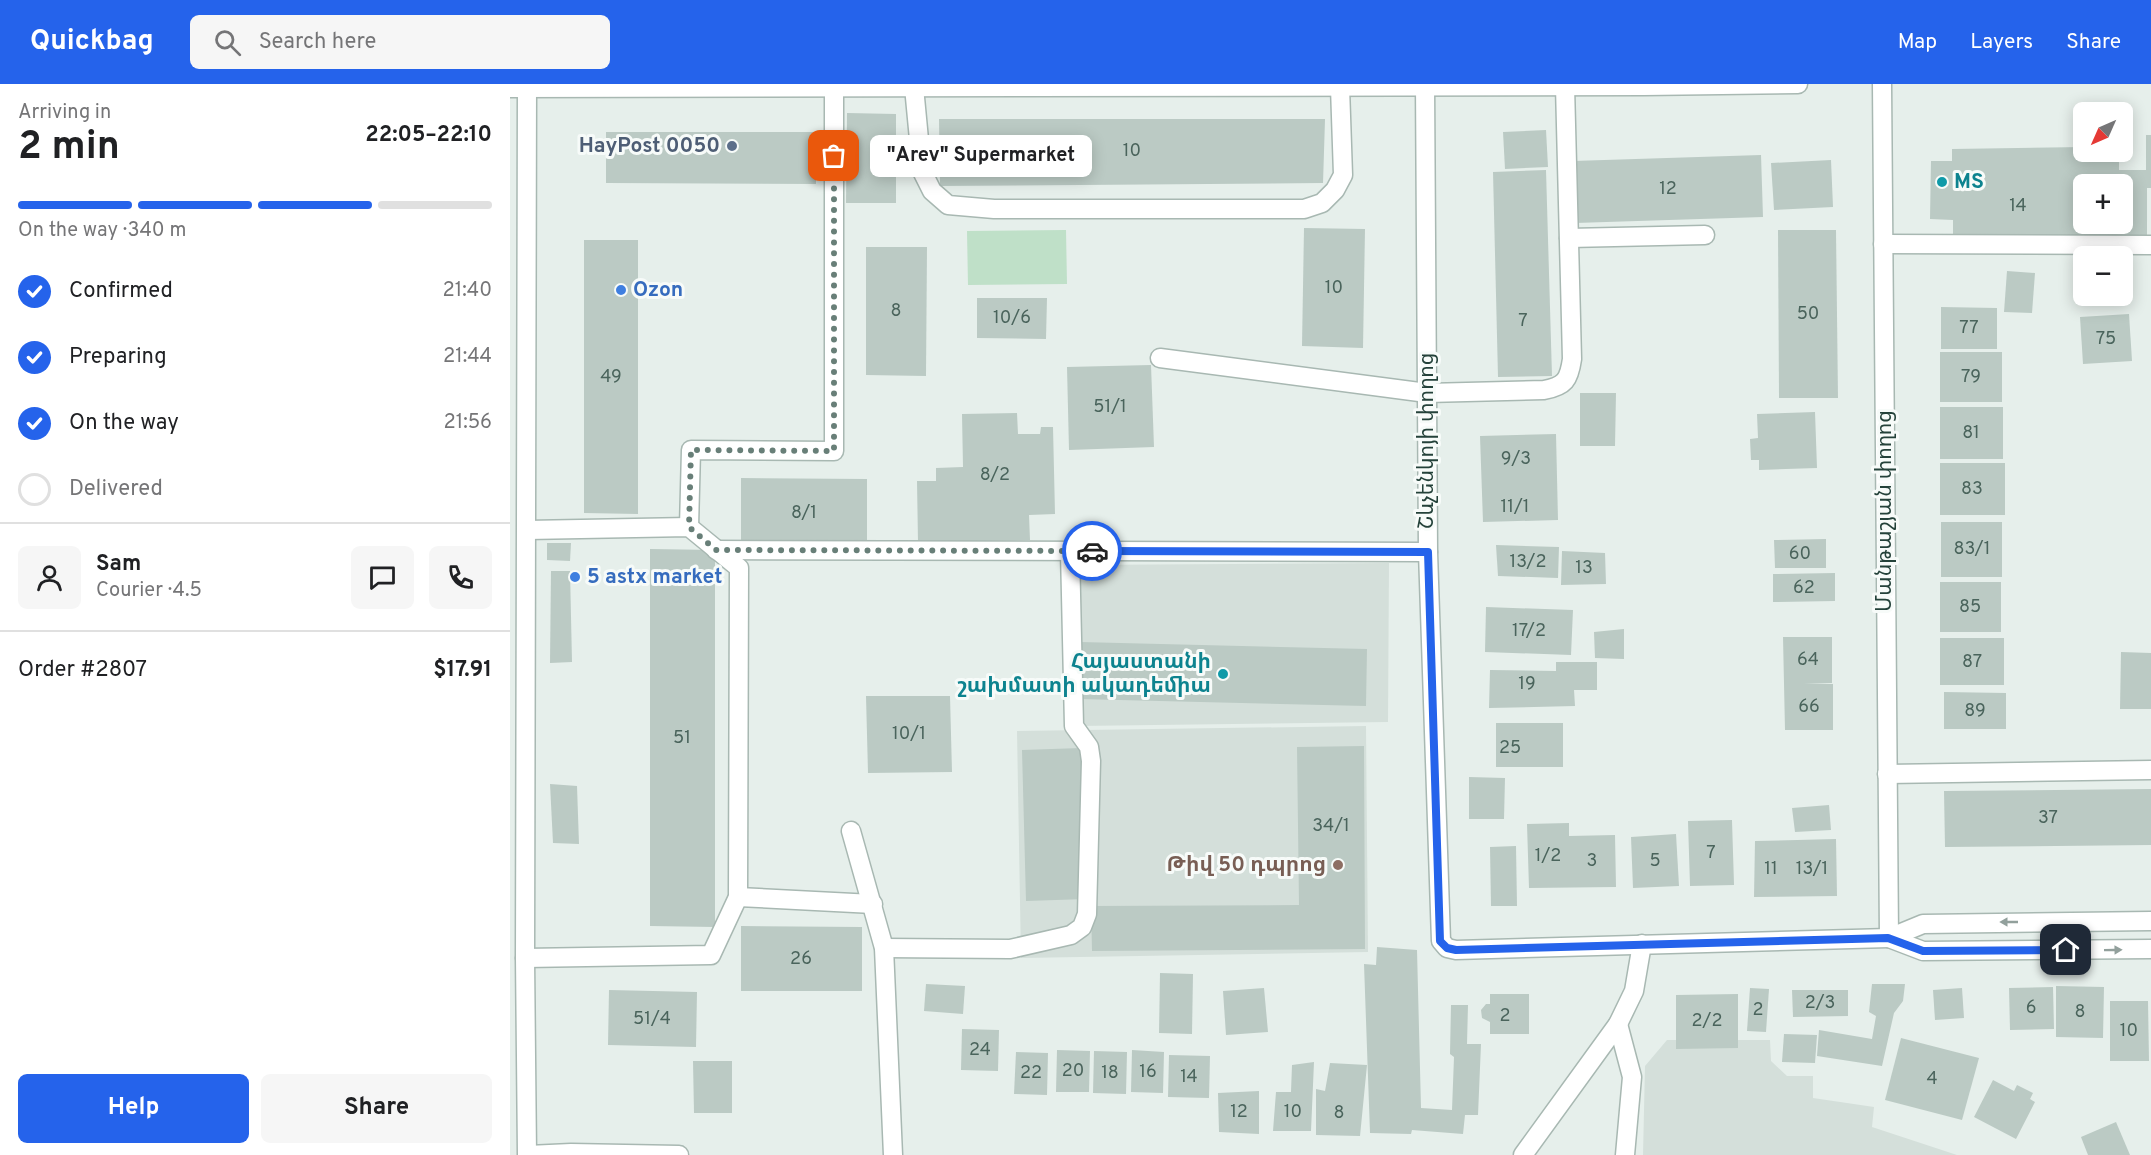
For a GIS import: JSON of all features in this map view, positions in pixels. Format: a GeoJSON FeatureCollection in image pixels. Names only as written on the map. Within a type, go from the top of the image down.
{"type":"FeatureCollection","features":[{"type":"Feature","properties":{"kind":"street"},"geometry":{"type":"LineString","coordinates":[[679,1155],[571,1153],[527,1155],[525,958],[527,530],[521,87],[1340,87],[1798,84]]}},
{"type":"Feature","properties":{"kind":"street","name":"Մանթաշյան փողոց"},"geometry":{"type":"LineString","coordinates":[[1882,84],[1888,938]]}},
{"type":"Feature","properties":{"kind":"street","name":"Շևչենկոյի փողոց"},"geometry":{"type":"LineString","coordinates":[[1425,85],[1428,552],[1440,941],[1447,948],[1456,950],[1642,944]]}},
{"type":"Feature","properties":{"kind":"street"},"geometry":{"type":"LineString","coordinates":[[1160,358],[1427,393],[1544,390],[1558,387],[1569,376],[1572,359],[1565,86]]}},
{"type":"Feature","properties":{"kind":"street"},"geometry":{"type":"LineString","coordinates":[[914,87],[922,171],[932,191],[948,205],[994,209],[1304,209],[1322,203],[1335,190],[1343,175],[1340,87]]}},
{"type":"Feature","properties":{"kind":"street"},"geometry":{"type":"LineString","coordinates":[[689,527],[691,450],[834,451],[834,88]]}},
{"type":"Feature","properties":{"kind":"street"},"geometry":{"type":"LineString","coordinates":[[1569,238],[1705,235]]}},
{"type":"Feature","properties":{"kind":"street"},"geometry":{"type":"LineString","coordinates":[[1883,244],[2151,245]]}},
{"type":"Feature","properties":{"kind":"street"},"geometry":{"type":"LineString","coordinates":[[525,958],[711,955],[738,897],[739,568],[689,527],[527,530]]}},
{"type":"Feature","properties":{"kind":"street"},"geometry":{"type":"LineString","coordinates":[[716,550],[1428,552]]}},
{"type":"Feature","properties":{"kind":"street"},"geometry":{"type":"LineString","coordinates":[[884,948],[1010,949],[1071,935],[1082,927],[1087,914],[1091,761],[1089,747],[1074,726],[1070,550]]}},
{"type":"Feature","properties":{"kind":"street"},"geometry":{"type":"LineString","coordinates":[[1887,774],[2151,770]]}},
{"type":"Feature","properties":{"kind":"street"},"geometry":{"type":"LineString","coordinates":[[851,831],[884,948],[893,1155]]}},
{"type":"Feature","properties":{"kind":"street"},"geometry":{"type":"LineString","coordinates":[[738,897],[873,904]]}},
{"type":"Feature","properties":{"kind":"street"},"geometry":{"type":"LineString","coordinates":[[1523,1155],[1618,1024],[1634,991],[1642,944],[1888,938],[1923,924],[2151,921]]}},
{"type":"Feature","properties":{"kind":"street"},"geometry":{"type":"LineString","coordinates":[[1888,938],[1923,951],[2151,949]]}},
{"type":"Feature","properties":{"kind":"street"},"geometry":{"type":"LineString","coordinates":[[1618,1024],[1632,1077],[1625,1155]]}},
{"type":"Feature","properties":{"kind":"shaded area"},"geometry":{"type":"Polygon","coordinates":[[[1389,563],[1388,722],[1077,726],[1076,565],[1389,563]]]}},
{"type":"Feature","properties":{"kind":"shaded area"},"geometry":{"type":"Polygon","coordinates":[[[1366,726],[1368,952],[1021,958],[1017,731],[1366,726]]]}},
{"type":"Feature","properties":{"kind":"shaded area"},"geometry":{"type":"Polygon","coordinates":[[[1667,1040],[1770,1040],[1771,1061],[1787,1076],[1813,1076],[1813,1098],[1874,1107],[1872,1127],[1957,1155],[1643,1155],[1645,1066],[1667,1040]]]}},
{"type":"Feature","properties":{"kind":"green space"},"geometry":{"type":"Polygon","coordinates":[[[1066,230],[1067,284],[968,285],[967,231],[1066,230]]]}},
{"type":"Feature","properties":{"kind":"building"},"geometry":{"type":"Polygon","coordinates":[[[847,113],[896,114],[896,203],[846,203],[847,113]]]}},
{"type":"Feature","properties":{"kind":"building"},"geometry":{"type":"Polygon","coordinates":[[[939,119],[1325,119],[1323,183],[940,186],[939,119]]]}},
{"type":"Feature","properties":{"kind":"building"},"geometry":{"type":"Polygon","coordinates":[[[1546,130],[1548,167],[1505,169],[1503,132],[1546,130]]]}},
{"type":"Feature","properties":{"kind":"building"},"geometry":{"type":"Polygon","coordinates":[[[606,132],[816,132],[816,184],[606,183],[606,132]]]}},
{"type":"Feature","properties":{"kind":"building"},"geometry":{"type":"Polygon","coordinates":[[[2146,135],[2151,135],[2151,188],[2147,188],[2147,238],[1953,239],[1953,220],[1930,219],[1931,161],[1952,161],[1952,149],[2073,147],[2073,162],[2119,162],[2119,170],[2146,170],[2146,135]]]}},
{"type":"Feature","properties":{"kind":"building"},"geometry":{"type":"Polygon","coordinates":[[[1761,155],[1763,217],[1575,223],[1573,161],[1761,155]]]}},
{"type":"Feature","properties":{"kind":"building"},"geometry":{"type":"Polygon","coordinates":[[[1831,160],[1833,207],[1774,210],[1771,163],[1831,160]]]}},
{"type":"Feature","properties":{"kind":"building"},"geometry":{"type":"Polygon","coordinates":[[[1546,170],[1552,376],[1498,377],[1493,172],[1546,170]]]}},
{"type":"Feature","properties":{"kind":"building"},"geometry":{"type":"Polygon","coordinates":[[[1304,228],[1365,229],[1363,348],[1302,346],[1304,228]]]}},
{"type":"Feature","properties":{"kind":"building"},"geometry":{"type":"Polygon","coordinates":[[[1778,230],[1836,230],[1838,398],[1779,398],[1778,230]]]}},
{"type":"Feature","properties":{"kind":"building"},"geometry":{"type":"Polygon","coordinates":[[[584,240],[638,240],[638,514],[584,513],[584,240]]]}},
{"type":"Feature","properties":{"kind":"building"},"geometry":{"type":"Polygon","coordinates":[[[866,247],[927,247],[926,376],[866,375],[866,247]]]}},
{"type":"Feature","properties":{"kind":"building"},"geometry":{"type":"Polygon","coordinates":[[[2007,271],[2035,273],[2032,313],[2004,312],[2007,271]]]}},
{"type":"Feature","properties":{"kind":"building"},"geometry":{"type":"Polygon","coordinates":[[[977,298],[1047,298],[1046,339],[977,338],[977,298]]]}},
{"type":"Feature","properties":{"kind":"building"},"geometry":{"type":"Polygon","coordinates":[[[1941,307],[1997,308],[1997,349],[1941,349],[1941,307]]]}},
{"type":"Feature","properties":{"kind":"building"},"geometry":{"type":"Polygon","coordinates":[[[2129,314],[2132,361],[2083,364],[2080,317],[2129,314]]]}},
{"type":"Feature","properties":{"kind":"building"},"geometry":{"type":"Polygon","coordinates":[[[1940,352],[2002,352],[2002,402],[1940,402],[1940,352]]]}},
{"type":"Feature","properties":{"kind":"building"},"geometry":{"type":"Polygon","coordinates":[[[1151,365],[1154,447],[1069,450],[1067,367],[1151,365]]]}},
{"type":"Feature","properties":{"kind":"building"},"geometry":{"type":"Polygon","coordinates":[[[1580,393],[1616,393],[1615,446],[1580,446],[1580,393]]]}},
{"type":"Feature","properties":{"kind":"building"},"geometry":{"type":"Polygon","coordinates":[[[1940,407],[2003,407],[2003,459],[1940,459],[1940,407]]]}},
{"type":"Feature","properties":{"kind":"building"},"geometry":{"type":"Polygon","coordinates":[[[1815,412],[1817,468],[1759,470],[1759,460],[1751,460],[1750,439],[1758,438],[1757,414],[1815,412]]]}},
{"type":"Feature","properties":{"kind":"building"},"geometry":{"type":"Polygon","coordinates":[[[1017,413],[1018,434],[1040,434],[1041,427],[1053,427],[1055,514],[1029,515],[1030,540],[918,542],[917,481],[936,481],[936,468],[963,467],[962,414],[1017,413]]]}},
{"type":"Feature","properties":{"kind":"building"},"geometry":{"type":"Polygon","coordinates":[[[1556,434],[1558,520],[1483,522],[1480,436],[1556,434]]]}},
{"type":"Feature","properties":{"kind":"building"},"geometry":{"type":"Polygon","coordinates":[[[1940,463],[2005,463],[2005,515],[1940,515],[1940,463]]]}},
{"type":"Feature","properties":{"kind":"building"},"geometry":{"type":"Polygon","coordinates":[[[741,478],[867,479],[867,547],[741,547],[741,478]]]}},
{"type":"Feature","properties":{"kind":"building"},"geometry":{"type":"Polygon","coordinates":[[[1941,522],[2002,522],[2002,577],[1941,577],[1941,522]]]}},
{"type":"Feature","properties":{"kind":"building"},"geometry":{"type":"Polygon","coordinates":[[[1826,539],[1826,568],[1775,568],[1774,540],[1826,539]]]}},
{"type":"Feature","properties":{"kind":"building"},"geometry":{"type":"Polygon","coordinates":[[[547,543],[571,543],[570,561],[547,560],[547,543]]]}},
{"type":"Feature","properties":{"kind":"building"},"geometry":{"type":"Polygon","coordinates":[[[1496,545],[1559,547],[1558,578],[1498,576],[1496,545]]]}},
{"type":"Feature","properties":{"kind":"building"},"geometry":{"type":"Polygon","coordinates":[[[650,549],[715,550],[715,927],[650,926],[650,549]]]}},
{"type":"Feature","properties":{"kind":"building"},"geometry":{"type":"Polygon","coordinates":[[[1562,551],[1605,553],[1606,584],[1561,585],[1562,551]]]}},
{"type":"Feature","properties":{"kind":"building"},"geometry":{"type":"Polygon","coordinates":[[[551,571],[570,571],[572,662],[550,663],[551,571]]]}},
{"type":"Feature","properties":{"kind":"building"},"geometry":{"type":"Polygon","coordinates":[[[1835,573],[1835,601],[1773,602],[1773,574],[1835,573]]]}},
{"type":"Feature","properties":{"kind":"building"},"geometry":{"type":"Polygon","coordinates":[[[1940,582],[2001,582],[2001,632],[1940,632],[1940,582]]]}},
{"type":"Feature","properties":{"kind":"building"},"geometry":{"type":"Polygon","coordinates":[[[1486,607],[1573,610],[1571,655],[1485,652],[1486,607]]]}},
{"type":"Feature","properties":{"kind":"building"},"geometry":{"type":"Polygon","coordinates":[[[1624,629],[1624,659],[1595,658],[1594,632],[1624,629]]]}},
{"type":"Feature","properties":{"kind":"building"},"geometry":{"type":"Polygon","coordinates":[[[1783,637],[1832,637],[1832,683],[1804,684],[1833,684],[1833,730],[1785,730],[1783,637]]]}},
{"type":"Feature","properties":{"kind":"building"},"geometry":{"type":"Polygon","coordinates":[[[1940,638],[2004,638],[2004,685],[1940,685],[1940,638]]]}},
{"type":"Feature","properties":{"kind":"building","name":"Հայաստանի շախմատի ակադեմիա"},"geometry":{"type":"Polygon","coordinates":[[[1080,642],[1367,649],[1366,706],[1078,699],[1080,642]]]}},
{"type":"Feature","properties":{"kind":"building"},"geometry":{"type":"Polygon","coordinates":[[[2121,652],[2151,653],[2151,709],[2120,709],[2121,652]]]}},
{"type":"Feature","properties":{"kind":"building"},"geometry":{"type":"Polygon","coordinates":[[[1556,662],[1597,662],[1597,690],[1574,690],[1575,706],[1489,708],[1490,670],[1556,671],[1556,662]]]}},
{"type":"Feature","properties":{"kind":"building"},"geometry":{"type":"Polygon","coordinates":[[[1944,692],[2006,693],[2006,729],[1944,729],[1944,692]]]}},
{"type":"Feature","properties":{"kind":"building"},"geometry":{"type":"Polygon","coordinates":[[[866,696],[950,696],[952,772],[868,773],[866,696]]]}},
{"type":"Feature","properties":{"kind":"building"},"geometry":{"type":"Polygon","coordinates":[[[1496,723],[1563,723],[1563,767],[1496,767],[1496,723]]]}},
{"type":"Feature","properties":{"kind":"building","name":"Թիվ 50 դպրոց"},"geometry":{"type":"Polygon","coordinates":[[[1364,746],[1365,949],[1092,951],[1091,906],[1299,905],[1297,747],[1364,746]]]}},
{"type":"Feature","properties":{"kind":"building"},"geometry":{"type":"Polygon","coordinates":[[[1081,748],[1086,899],[1026,901],[1022,750],[1081,748]]]}},
{"type":"Feature","properties":{"kind":"building"},"geometry":{"type":"Polygon","coordinates":[[[1469,777],[1505,778],[1504,819],[1469,819],[1469,777]]]}},
{"type":"Feature","properties":{"kind":"building"},"geometry":{"type":"Polygon","coordinates":[[[550,784],[577,786],[579,844],[553,843],[550,784]]]}},
{"type":"Feature","properties":{"kind":"building"},"geometry":{"type":"Polygon","coordinates":[[[2151,789],[2151,845],[1945,847],[1944,791],[2151,789]]]}},
{"type":"Feature","properties":{"kind":"building"},"geometry":{"type":"Polygon","coordinates":[[[1829,805],[1831,830],[1795,832],[1792,808],[1829,805]]]}},
{"type":"Feature","properties":{"kind":"building"},"geometry":{"type":"Polygon","coordinates":[[[1732,820],[1734,885],[1690,886],[1688,821],[1732,820]]]}},
{"type":"Feature","properties":{"kind":"building"},"geometry":{"type":"Polygon","coordinates":[[[1569,823],[1569,836],[1615,835],[1616,887],[1529,888],[1527,824],[1569,823]]]}},
{"type":"Feature","properties":{"kind":"building"},"geometry":{"type":"Polygon","coordinates":[[[1676,834],[1679,886],[1633,888],[1631,837],[1676,834]]]}},
{"type":"Feature","properties":{"kind":"building"},"geometry":{"type":"Polygon","coordinates":[[[1836,839],[1837,896],[1754,897],[1755,841],[1836,839]]]}},
{"type":"Feature","properties":{"kind":"building"},"geometry":{"type":"Polygon","coordinates":[[[1516,846],[1517,906],[1491,906],[1490,847],[1516,846]]]}},
{"type":"Feature","properties":{"kind":"building"},"geometry":{"type":"Polygon","coordinates":[[[741,926],[862,927],[862,991],[741,991],[741,926]]]}},
{"type":"Feature","properties":{"kind":"building"},"geometry":{"type":"Polygon","coordinates":[[[1377,947],[1417,950],[1421,1108],[1452,1110],[1454,1057],[1450,1054],[1451,1005],[1468,1005],[1467,1044],[1481,1044],[1478,1115],[1465,1115],[1463,1134],[1412,1130],[1411,1134],[1370,1133],[1364,964],[1376,965],[1377,947]]]}},
{"type":"Feature","properties":{"kind":"building"},"geometry":{"type":"Polygon","coordinates":[[[1160,973],[1193,974],[1192,1034],[1159,1033],[1160,973]]]}},
{"type":"Feature","properties":{"kind":"building"},"geometry":{"type":"Polygon","coordinates":[[[926,984],[965,986],[963,1014],[924,1011],[926,984]]]}},
{"type":"Feature","properties":{"kind":"building"},"geometry":{"type":"Polygon","coordinates":[[[1872,984],[1905,984],[1903,1001],[1894,1013],[1882,1066],[1817,1056],[1819,1030],[1872,1039],[1876,1016],[1869,1012],[1872,984]]]}},
{"type":"Feature","properties":{"kind":"building"},"geometry":{"type":"Polygon","coordinates":[[[2056,986],[2104,987],[2103,1038],[2056,1037],[2056,986]]]}},
{"type":"Feature","properties":{"kind":"building"},"geometry":{"type":"Polygon","coordinates":[[[2053,987],[2054,1029],[2010,1030],[2009,988],[2053,987]]]}},
{"type":"Feature","properties":{"kind":"building"},"geometry":{"type":"Polygon","coordinates":[[[1264,988],[1268,1032],[1226,1035],[1223,991],[1264,988]]]}},
{"type":"Feature","properties":{"kind":"building"},"geometry":{"type":"Polygon","coordinates":[[[1750,988],[1769,989],[1766,1032],[1747,1031],[1750,988]]]}},
{"type":"Feature","properties":{"kind":"building"},"geometry":{"type":"Polygon","coordinates":[[[1962,988],[1964,1018],[1935,1020],[1933,990],[1962,988]]]}},
{"type":"Feature","properties":{"kind":"building"},"geometry":{"type":"Polygon","coordinates":[[[609,990],[697,992],[696,1047],[608,1045],[609,990]]]}},
{"type":"Feature","properties":{"kind":"building"},"geometry":{"type":"Polygon","coordinates":[[[1792,990],[1848,990],[1848,1016],[1793,1017],[1792,990]]]}},
{"type":"Feature","properties":{"kind":"building"},"geometry":{"type":"Polygon","coordinates":[[[1490,994],[1529,994],[1529,1034],[1490,1034],[1490,1022],[1482,1018],[1481,1010],[1486,1004],[1490,1004],[1490,994]]]}},
{"type":"Feature","properties":{"kind":"building"},"geometry":{"type":"Polygon","coordinates":[[[1738,994],[1738,1048],[1676,1049],[1676,995],[1738,994]]]}},
{"type":"Feature","properties":{"kind":"building"},"geometry":{"type":"Polygon","coordinates":[[[2110,1001],[2148,1001],[2149,1061],[2110,1061],[2110,1001]]]}},
{"type":"Feature","properties":{"kind":"building"},"geometry":{"type":"Polygon","coordinates":[[[962,1029],[999,1030],[998,1071],[961,1070],[962,1029]]]}},
{"type":"Feature","properties":{"kind":"building"},"geometry":{"type":"Polygon","coordinates":[[[1784,1034],[1817,1035],[1815,1063],[1782,1062],[1784,1034]]]}},
{"type":"Feature","properties":{"kind":"building"},"geometry":{"type":"Polygon","coordinates":[[[1901,1038],[1979,1058],[1962,1120],[1885,1100],[1901,1038]]]}},
{"type":"Feature","properties":{"kind":"building"},"geometry":{"type":"Polygon","coordinates":[[[1057,1050],[1090,1051],[1089,1092],[1056,1092],[1057,1050]]]}},
{"type":"Feature","properties":{"kind":"building"},"geometry":{"type":"Polygon","coordinates":[[[1132,1050],[1164,1052],[1163,1093],[1131,1092],[1132,1050]]]}},
{"type":"Feature","properties":{"kind":"building"},"geometry":{"type":"Polygon","coordinates":[[[1094,1051],[1127,1052],[1126,1094],[1093,1093],[1094,1051]]]}},
{"type":"Feature","properties":{"kind":"building"},"geometry":{"type":"Polygon","coordinates":[[[1016,1052],[1048,1053],[1047,1095],[1014,1094],[1016,1052]]]}},
{"type":"Feature","properties":{"kind":"building"},"geometry":{"type":"Polygon","coordinates":[[[1169,1055],[1210,1056],[1209,1098],[1168,1097],[1169,1055]]]}},
{"type":"Feature","properties":{"kind":"building"},"geometry":{"type":"Polygon","coordinates":[[[693,1061],[732,1061],[732,1113],[694,1113],[693,1061]]]}},
{"type":"Feature","properties":{"kind":"building"},"geometry":{"type":"Polygon","coordinates":[[[1314,1062],[1311,1131],[1273,1131],[1276,1092],[1291,1092],[1292,1065],[1314,1062]]]}},
{"type":"Feature","properties":{"kind":"building"},"geometry":{"type":"Polygon","coordinates":[[[1330,1063],[1367,1065],[1360,1136],[1316,1135],[1316,1089],[1325,1091],[1330,1063]]]}},
{"type":"Feature","properties":{"kind":"building"},"geometry":{"type":"Polygon","coordinates":[[[1993,1080],[2014,1091],[2017,1085],[2033,1093],[2030,1099],[2035,1102],[2016,1139],[1974,1117],[1993,1080]]]}},
{"type":"Feature","properties":{"kind":"building"},"geometry":{"type":"Polygon","coordinates":[[[1259,1091],[1259,1134],[1219,1132],[1218,1093],[1259,1091]]]}},
{"type":"Feature","properties":{"kind":"building"},"geometry":{"type":"Polygon","coordinates":[[[2116,1122],[2130,1155],[2088,1155],[2081,1137],[2116,1122]]]}},
{"type":"Feature","properties":{"kind":"way so far"},"geometry":{"type":"LineString","coordinates":[[834,156],[834,451],[691,450],[689,527],[716,550],[1092,551]]}},
{"type":"Feature","properties":{"kind":"place","name":"HayPost 0050"},"geometry":{"type":"Point","coordinates":[732,146]}},
{"type":"Feature","properties":{"kind":"place","name":"\"Arev\" Supermarket"},"geometry":{"type":"Point","coordinates":[834,156]}},
{"type":"Feature","properties":{"kind":"place","name":"MS"},"geometry":{"type":"Point","coordinates":[1942,182]}},
{"type":"Feature","properties":{"kind":"place","name":"Ozon"},"geometry":{"type":"Point","coordinates":[621,290]}},
{"type":"Feature","properties":{"kind":"place","name":"5 astx market"},"geometry":{"type":"Point","coordinates":[575,577]}},
{"type":"Feature","properties":{"kind":"place","name":"Հայաստանի շախմատի ակադեմիա"},"geometry":{"type":"Point","coordinates":[1223,674]}},
{"type":"Feature","properties":{"kind":"place","name":"Թիվ 50 դպրոց"},"geometry":{"type":"Point","coordinates":[1338,865]}},
{"type":"Feature","properties":{"kind":"route"},"geometry":{"type":"LineString","coordinates":[[1092,551],[1428,552],[1440,941],[1447,948],[1456,950],[1888,938],[1923,951],[2066,950]]}}]}
